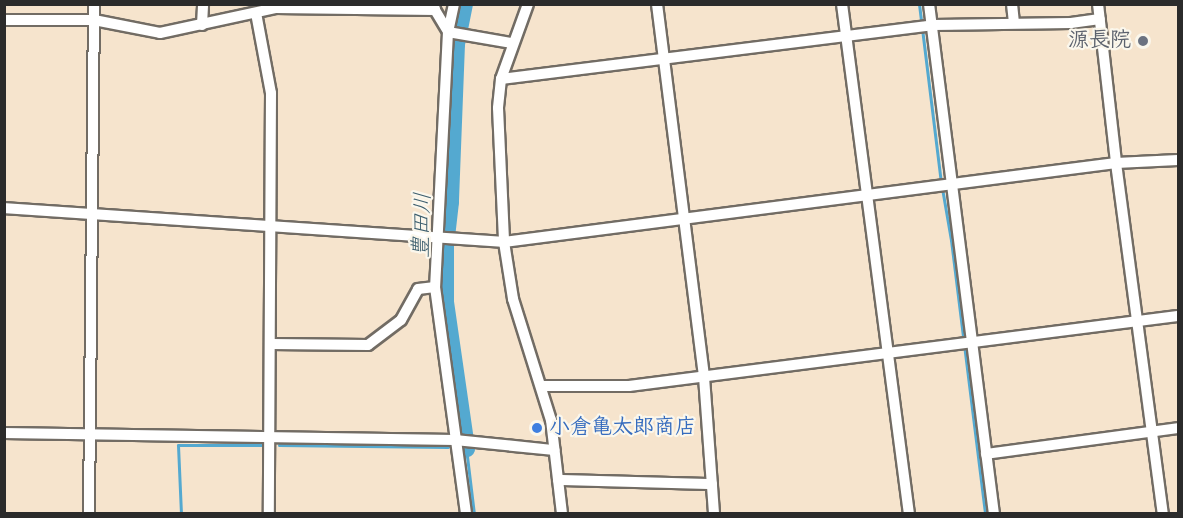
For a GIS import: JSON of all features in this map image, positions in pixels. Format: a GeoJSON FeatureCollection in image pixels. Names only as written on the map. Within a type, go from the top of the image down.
{"type":"FeatureCollection","features":[{"type":"Feature","properties":{"kind":"street"},"geometry":{"type":"LineString","coordinates":[[89,513],[94,212],[94,4]]}},
{"type":"Feature","properties":{"kind":"street"},"geometry":{"type":"LineString","coordinates":[[202,25],[203,4]]}},
{"type":"Feature","properties":{"kind":"street"},"geometry":{"type":"LineString","coordinates":[[454,4],[448,32],[435,287],[466,513]]}},
{"type":"Feature","properties":{"kind":"street"},"geometry":{"type":"LineString","coordinates":[[528,4],[501,79],[498,131],[504,242],[513,299],[551,420],[562,513]]}},
{"type":"Feature","properties":{"kind":"street"},"geometry":{"type":"LineString","coordinates":[[657,4],[704,377],[714,513]]}},
{"type":"Feature","properties":{"kind":"street"},"geometry":{"type":"LineString","coordinates":[[842,4],[909,513]]}},
{"type":"Feature","properties":{"kind":"street"},"geometry":{"type":"LineString","coordinates":[[929,4],[925,25],[950,184],[994,513]]}},
{"type":"Feature","properties":{"kind":"street"},"geometry":{"type":"LineString","coordinates":[[1012,4],[1014,23]]}},
{"type":"Feature","properties":{"kind":"street"},"geometry":{"type":"LineString","coordinates":[[1098,4],[1116,163],[1163,513]]}},
{"type":"Feature","properties":{"kind":"street"},"geometry":{"type":"LineString","coordinates":[[4,20],[94,20],[160,33],[276,8],[434,7],[448,32]]}},
{"type":"Feature","properties":{"kind":"street"},"geometry":{"type":"LineString","coordinates":[[256,13],[271,93],[269,513]]}},
{"type":"Feature","properties":{"kind":"street"},"geometry":{"type":"LineString","coordinates":[[501,79],[925,25],[1071,23],[1100,19]]}},
{"type":"Feature","properties":{"kind":"street"},"geometry":{"type":"LineString","coordinates":[[448,32],[513,43]]}},
{"type":"Feature","properties":{"kind":"street"},"geometry":{"type":"LineString","coordinates":[[4,208],[94,212],[504,242],[1116,163],[1179,160]]}},
{"type":"Feature","properties":{"kind":"street"},"geometry":{"type":"LineString","coordinates":[[271,344],[368,345],[401,320],[418,289],[435,287]]}},
{"type":"Feature","properties":{"kind":"street"},"geometry":{"type":"LineString","coordinates":[[541,386],[629,386],[1179,316]]}},
{"type":"Feature","properties":{"kind":"street"},"geometry":{"type":"LineString","coordinates":[[986,454],[1179,428]]}},
{"type":"Feature","properties":{"kind":"street"},"geometry":{"type":"LineString","coordinates":[[4,433],[474,440],[554,450]]}},
{"type":"Feature","properties":{"kind":"street"},"geometry":{"type":"LineString","coordinates":[[558,480],[712,484]]}},
{"type":"Feature","properties":{"kind":"waterway","name":"豊田川"},"geometry":{"type":"LineString","coordinates":[[464,4],[456,44],[450,202],[445,246],[445,302],[466,448]]}},
{"type":"Feature","properties":{"kind":"waterway"},"geometry":{"type":"LineString","coordinates":[[919,4],[941,182]]}},
{"type":"Feature","properties":{"kind":"waterway"},"geometry":{"type":"LineString","coordinates":[[942,188],[951,240],[985,514]]}},
{"type":"Feature","properties":{"kind":"waterway"},"geometry":{"type":"LineString","coordinates":[[181,514],[178,445],[261,445]]}},
{"type":"Feature","properties":{"kind":"waterway"},"geometry":{"type":"LineString","coordinates":[[279,445],[448,447]]}},
{"type":"Feature","properties":{"kind":"waterway"},"geometry":{"type":"LineString","coordinates":[[462,448],[466,448],[474,514]]}},
{"type":"Feature","properties":{"kind":"place","name":"源長院"},"geometry":{"type":"Point","coordinates":[1143,41]}},
{"type":"Feature","properties":{"kind":"place","name":"小倉亀太郎商店"},"geometry":{"type":"Point","coordinates":[537,428]}}]}
